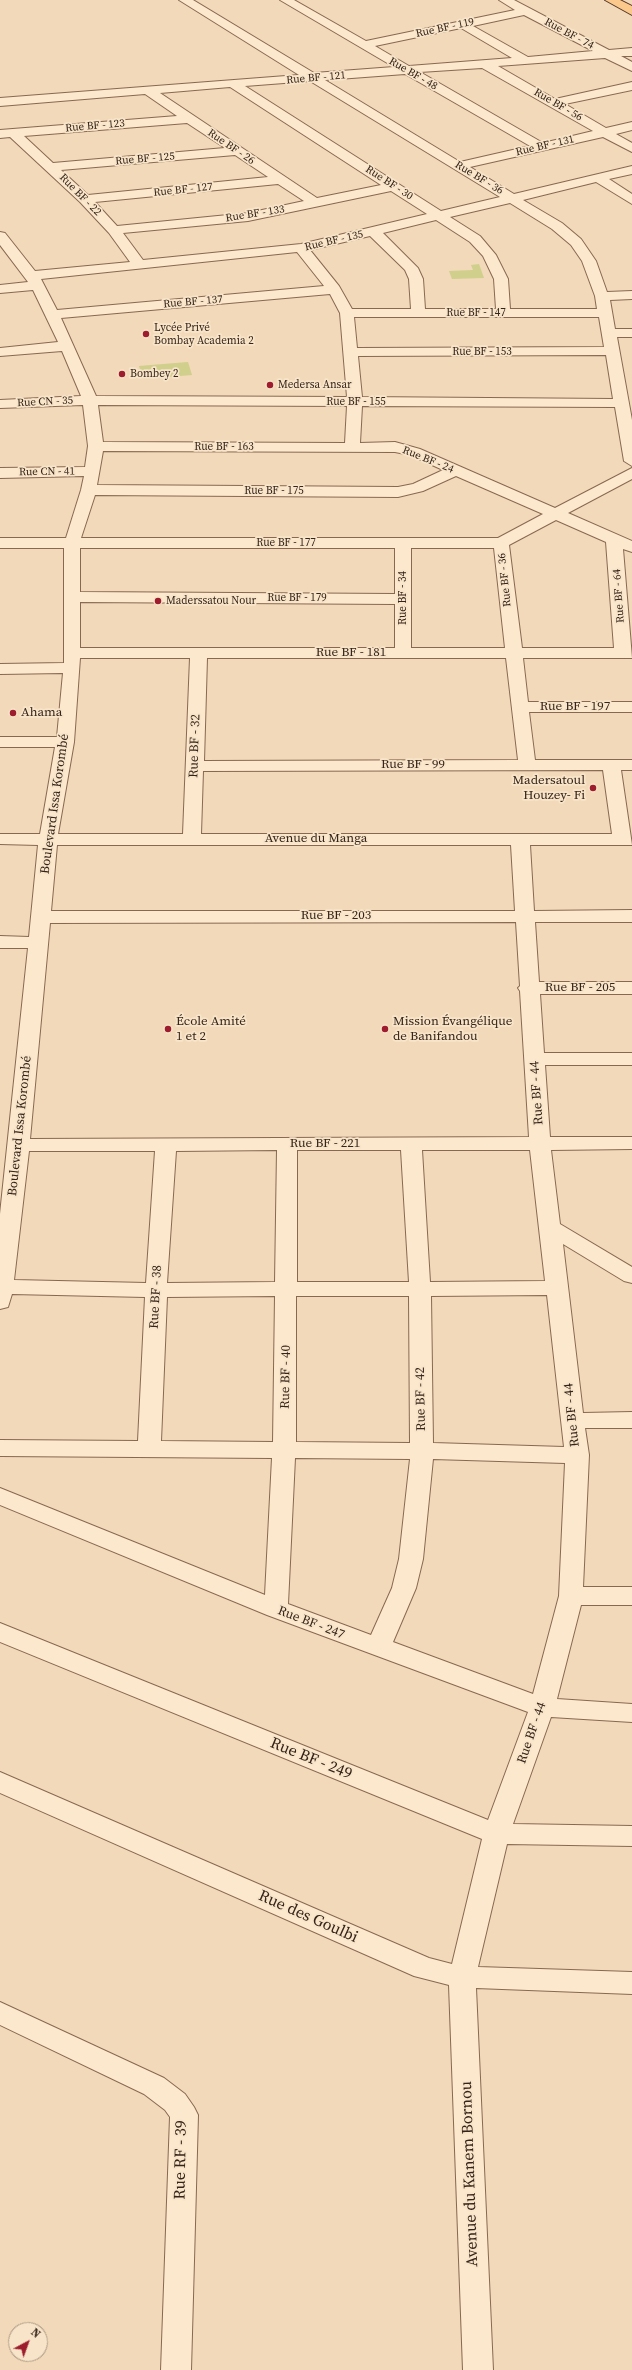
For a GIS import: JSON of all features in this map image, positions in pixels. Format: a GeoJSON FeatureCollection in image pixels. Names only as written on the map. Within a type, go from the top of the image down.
{"type":"FeatureCollection","features":[{"type":"Feature","properties":{"kind":"main road"},"geometry":{"type":"LineString","coordinates":[[611,0],[632,11]]}},
{"type":"Feature","properties":{"kind":"street","name":"Rue BF - 36"},"geometry":{"type":"LineString","coordinates":[[185,0],[514,199],[557,226],[576,242],[589,261],[602,296],[632,461]]}},
{"type":"Feature","properties":{"kind":"street","name":"Rue BF - 48"},"geometry":{"type":"LineString","coordinates":[[286,0],[541,147]]}},
{"type":"Feature","properties":{"kind":"street","name":"Rue BF - 74"},"geometry":{"type":"LineString","coordinates":[[505,0],[632,67]]}},
{"type":"Feature","properties":{"kind":"street","name":"Rue BF - 119"},"geometry":{"type":"LineString","coordinates":[[364,45],[526,11]]}},
{"type":"Feature","properties":{"kind":"street"},"geometry":{"type":"LineString","coordinates":[[462,24],[524,60]]}},
{"type":"Feature","properties":{"kind":"street","name":"Rue BF - 121"},"geometry":{"type":"LineString","coordinates":[[0,102],[632,52]]}},
{"type":"Feature","properties":{"kind":"street","name":"Rue BF - 56"},"geometry":{"type":"LineString","coordinates":[[483,63],[632,148]]}},
{"type":"Feature","properties":{"kind":"street","name":"Rue BF - 30"},"geometry":{"type":"LineString","coordinates":[[234,84],[475,239],[489,255],[501,279],[503,313]]}},
{"type":"Feature","properties":{"kind":"street"},"geometry":{"type":"LineString","coordinates":[[554,103],[632,86]]}},
{"type":"Feature","properties":{"kind":"street","name":"Rue BF - 26"},"geometry":{"type":"LineString","coordinates":[[148,90],[315,203]]}},
{"type":"Feature","properties":{"kind":"street","name":"Rue BF - 123"},"geometry":{"type":"LineString","coordinates":[[7,134],[189,119]]}},
{"type":"Feature","properties":{"kind":"street","name":"Rue BF - 131"},"geometry":{"type":"LineString","coordinates":[[458,166],[632,126]]}},
{"type":"Feature","properties":{"kind":"street","name":"Rue BF - 22"},"geometry":{"type":"LineString","coordinates":[[7,134],[52,167],[85,199],[114,230],[139,264]]}},
{"type":"Feature","properties":{"kind":"street","name":"Rue BF - 125"},"geometry":{"type":"LineString","coordinates":[[52,167],[238,151]]}},
{"type":"Feature","properties":{"kind":"street","name":"Rue BF - 135"},"geometry":{"type":"LineString","coordinates":[[0,289],[34,280],[139,264],[301,248],[632,170]]}},
{"type":"Feature","properties":{"kind":"street"},"geometry":{"type":"LineString","coordinates":[[598,178],[632,200]]}},
{"type":"Feature","properties":{"kind":"street","name":"Rue BF - 127"},"geometry":{"type":"LineString","coordinates":[[85,199],[280,180]]}},
{"type":"Feature","properties":{"kind":"street","name":"Rue BF - 133"},"geometry":{"type":"LineString","coordinates":[[114,230],[242,217],[394,186]]}},
{"type":"Feature","properties":{"kind":"street"},"geometry":{"type":"LineString","coordinates":[[374,232],[411,268],[416,278],[418,313]]}},
{"type":"Feature","properties":{"kind":"street","name":"Boulevard Issa Korombé"},"geometry":{"type":"LineString","coordinates":[[1,238],[34,280],[67,346],[90,400],[96,446],[90,490],[72,543],[71,660],[65,742],[48,839],[40,917],[39,943],[12,1149],[1,1295]]}},
{"type":"Feature","properties":{"kind":"street"},"geometry":{"type":"LineString","coordinates":[[301,248],[334,289],[347,313],[352,352],[355,402],[352,448]]}},
{"type":"Feature","properties":{"kind":"street","name":"Rue BF - 137"},"geometry":{"type":"LineString","coordinates":[[52,314],[334,289]]}},
{"type":"Feature","properties":{"kind":"street"},"geometry":{"type":"LineString","coordinates":[[602,296],[632,296]]}},
{"type":"Feature","properties":{"kind":"street","name":"Rue BF - 147"},"geometry":{"type":"LineString","coordinates":[[347,313],[605,313]]}},
{"type":"Feature","properties":{"kind":"street"},"geometry":{"type":"LineString","coordinates":[[609,333],[632,333]]}},
{"type":"Feature","properties":{"kind":"street"},"geometry":{"type":"LineString","coordinates":[[0,352],[67,346]]}},
{"type":"Feature","properties":{"kind":"street","name":"Rue BF - 153"},"geometry":{"type":"LineString","coordinates":[[352,352],[612,351]]}},
{"type":"Feature","properties":{"kind":"street","name":"Rue BF - 155"},"geometry":{"type":"LineString","coordinates":[[90,400],[621,403]]}},
{"type":"Feature","properties":{"kind":"street","name":"Rue CN - 35"},"geometry":{"type":"LineString","coordinates":[[0,404],[90,400]]}},
{"type":"Feature","properties":{"kind":"street","name":"Rue BF - 163"},"geometry":{"type":"LineString","coordinates":[[96,446],[352,448]]}},
{"type":"Feature","properties":{"kind":"street","name":"Rue BF - 24"},"geometry":{"type":"LineString","coordinates":[[352,448],[406,449],[632,547]]}},
{"type":"Feature","properties":{"kind":"street","name":"Rue BF - 175"},"geometry":{"type":"LineString","coordinates":[[90,490],[398,492],[418,488],[455,470]]}},
{"type":"Feature","properties":{"kind":"street","name":"Rue CN - 41"},"geometry":{"type":"LineString","coordinates":[[0,473],[93,471]]}},
{"type":"Feature","properties":{"kind":"street","name":"Rue BF - 36"},"geometry":{"type":"LineString","coordinates":[[527,765],[501,543],[632,473]]}},
{"type":"Feature","properties":{"kind":"street","name":"Rue BF - 64"},"geometry":{"type":"LineString","coordinates":[[614,539],[628,653]]}},
{"type":"Feature","properties":{"kind":"street","name":"Rue BF - 177"},"geometry":{"type":"LineString","coordinates":[[0,543],[501,543]]}},
{"type":"Feature","properties":{"kind":"street","name":"Rue BF - 34"},"geometry":{"type":"LineString","coordinates":[[402,653],[403,543]]}},
{"type":"Feature","properties":{"kind":"street","name":"Rue BF - 179"},"geometry":{"type":"LineString","coordinates":[[72,597],[402,599]]}},
{"type":"Feature","properties":{"kind":"street","name":"Rue BF - 181"},"geometry":{"type":"LineString","coordinates":[[0,669],[71,660],[199,653],[628,653]]}},
{"type":"Feature","properties":{"kind":"street","name":"Rue BF - 32"},"geometry":{"type":"LineString","coordinates":[[192,839],[199,653]]}},
{"type":"Feature","properties":{"kind":"street","name":"Rue BF - 197"},"geometry":{"type":"LineString","coordinates":[[519,707],[632,707]]}},
{"type":"Feature","properties":{"kind":"street"},"geometry":{"type":"LineString","coordinates":[[0,742],[65,742]]}},
{"type":"Feature","properties":{"kind":"street"},"geometry":{"type":"LineString","coordinates":[[610,765],[627,840]]}},
{"type":"Feature","properties":{"kind":"street","name":"Rue BF - 99"},"geometry":{"type":"LineString","coordinates":[[194,766],[632,765]]}},
{"type":"Feature","properties":{"kind":"street","name":"Avenue du Manga"},"geometry":{"type":"LineString","coordinates":[[0,839],[627,840]]}},
{"type":"Feature","properties":{"kind":"street","name":"Rue BF - 44"},"geometry":{"type":"LineString","coordinates":[[462,1977],[496,1834],[542,1707],[571,1596],[577,1455],[540,1144],[528,988],[520,840]]}},
{"type":"Feature","properties":{"kind":"street","name":"Rue BF - 203"},"geometry":{"type":"LineString","coordinates":[[40,917],[632,916]]}},
{"type":"Feature","properties":{"kind":"street"},"geometry":{"type":"LineString","coordinates":[[0,942],[39,943]]}},
{"type":"Feature","properties":{"kind":"street","name":"Rue BF - 205"},"geometry":{"type":"LineString","coordinates":[[528,988],[632,988]]}},
{"type":"Feature","properties":{"kind":"street"},"geometry":{"type":"LineString","coordinates":[[534,1059],[632,1059]]}},
{"type":"Feature","properties":{"kind":"street","name":"Rue BF - 221"},"geometry":{"type":"LineString","coordinates":[[12,1149],[166,1144],[632,1144]]}},
{"type":"Feature","properties":{"kind":"street","name":"Rue BF - 38"},"geometry":{"type":"LineString","coordinates":[[149,1450],[156,1290],[166,1144]]}},
{"type":"Feature","properties":{"kind":"street","name":"Rue BF - 40"},"geometry":{"type":"LineString","coordinates":[[276,1610],[284,1449],[287,1290],[287,1144]]}},
{"type":"Feature","properties":{"kind":"street","name":"Rue BF - 42"},"geometry":{"type":"LineString","coordinates":[[378,1648],[404,1588],[411,1559],[422,1451],[420,1290],[411,1144]]}},
{"type":"Feature","properties":{"kind":"street"},"geometry":{"type":"LineString","coordinates":[[549,1227],[632,1276]]}},
{"type":"Feature","properties":{"kind":"street"},"geometry":{"type":"LineString","coordinates":[[1,1295],[156,1290],[420,1290],[556,1288]]}},
{"type":"Feature","properties":{"kind":"street"},"geometry":{"type":"LineString","coordinates":[[574,1421],[632,1420]]}},
{"type":"Feature","properties":{"kind":"street"},"geometry":{"type":"LineString","coordinates":[[0,1448],[149,1450],[284,1449],[577,1455]]}},
{"type":"Feature","properties":{"kind":"street","name":"Rue BF - 247"},"geometry":{"type":"LineString","coordinates":[[0,1496],[276,1610],[542,1707],[632,1713]]}},
{"type":"Feature","properties":{"kind":"street"},"geometry":{"type":"LineString","coordinates":[[571,1596],[632,1596]]}},
{"type":"Feature","properties":{"kind":"street","name":"Rue BF - 249"},"geometry":{"type":"LineString","coordinates":[[0,1632],[496,1834],[632,1836]]}},
{"type":"Feature","properties":{"kind":"street","name":"Rue des Goulbi"},"geometry":{"type":"LineString","coordinates":[[0,1782],[424,1968],[462,1977],[632,1984]]}},
{"type":"Feature","properties":{"kind":"street","name":"Avenue du Kanem Bornou"},"geometry":{"type":"LineString","coordinates":[[462,1977],[478,2370]]}},
{"type":"Feature","properties":{"kind":"street","name":"Rue RF - 39"},"geometry":{"type":"LineString","coordinates":[[0,2013],[154,2086],[175,2102],[184,2115],[176,2370]]}},
{"type":"Feature","properties":{"kind":"shaded area"},"geometry":{"type":"Polygon","coordinates":[[[479,264],[484,278],[452,279],[449,271],[473,270],[471,265],[479,264]]]}},
{"type":"Feature","properties":{"kind":"shaded area"},"geometry":{"type":"Polygon","coordinates":[[[188,362],[192,375],[143,379],[139,366],[188,362]]]}},
{"type":"Feature","properties":{"kind":"place","name":"Lycée Privé Bombay Academia 2"},"geometry":{"type":"Point","coordinates":[146,334]}},
{"type":"Feature","properties":{"kind":"place","name":"Bombey 2"},"geometry":{"type":"Point","coordinates":[122,374]}},
{"type":"Feature","properties":{"kind":"place","name":"Medersa Ansar"},"geometry":{"type":"Point","coordinates":[270,385]}},
{"type":"Feature","properties":{"kind":"place","name":"Maderssatou Nour"},"geometry":{"type":"Point","coordinates":[158,601]}},
{"type":"Feature","properties":{"kind":"place","name":"Ahama"},"geometry":{"type":"Point","coordinates":[13,713]}},
{"type":"Feature","properties":{"kind":"place","name":"Madersatoul Houzey- Fi"},"geometry":{"type":"Point","coordinates":[593,788]}},
{"type":"Feature","properties":{"kind":"place","name":"École Amité 1 et 2"},"geometry":{"type":"Point","coordinates":[168,1029]}},
{"type":"Feature","properties":{"kind":"place","name":"Mission Évangélique de Banifandou"},"geometry":{"type":"Point","coordinates":[385,1029]}}]}
